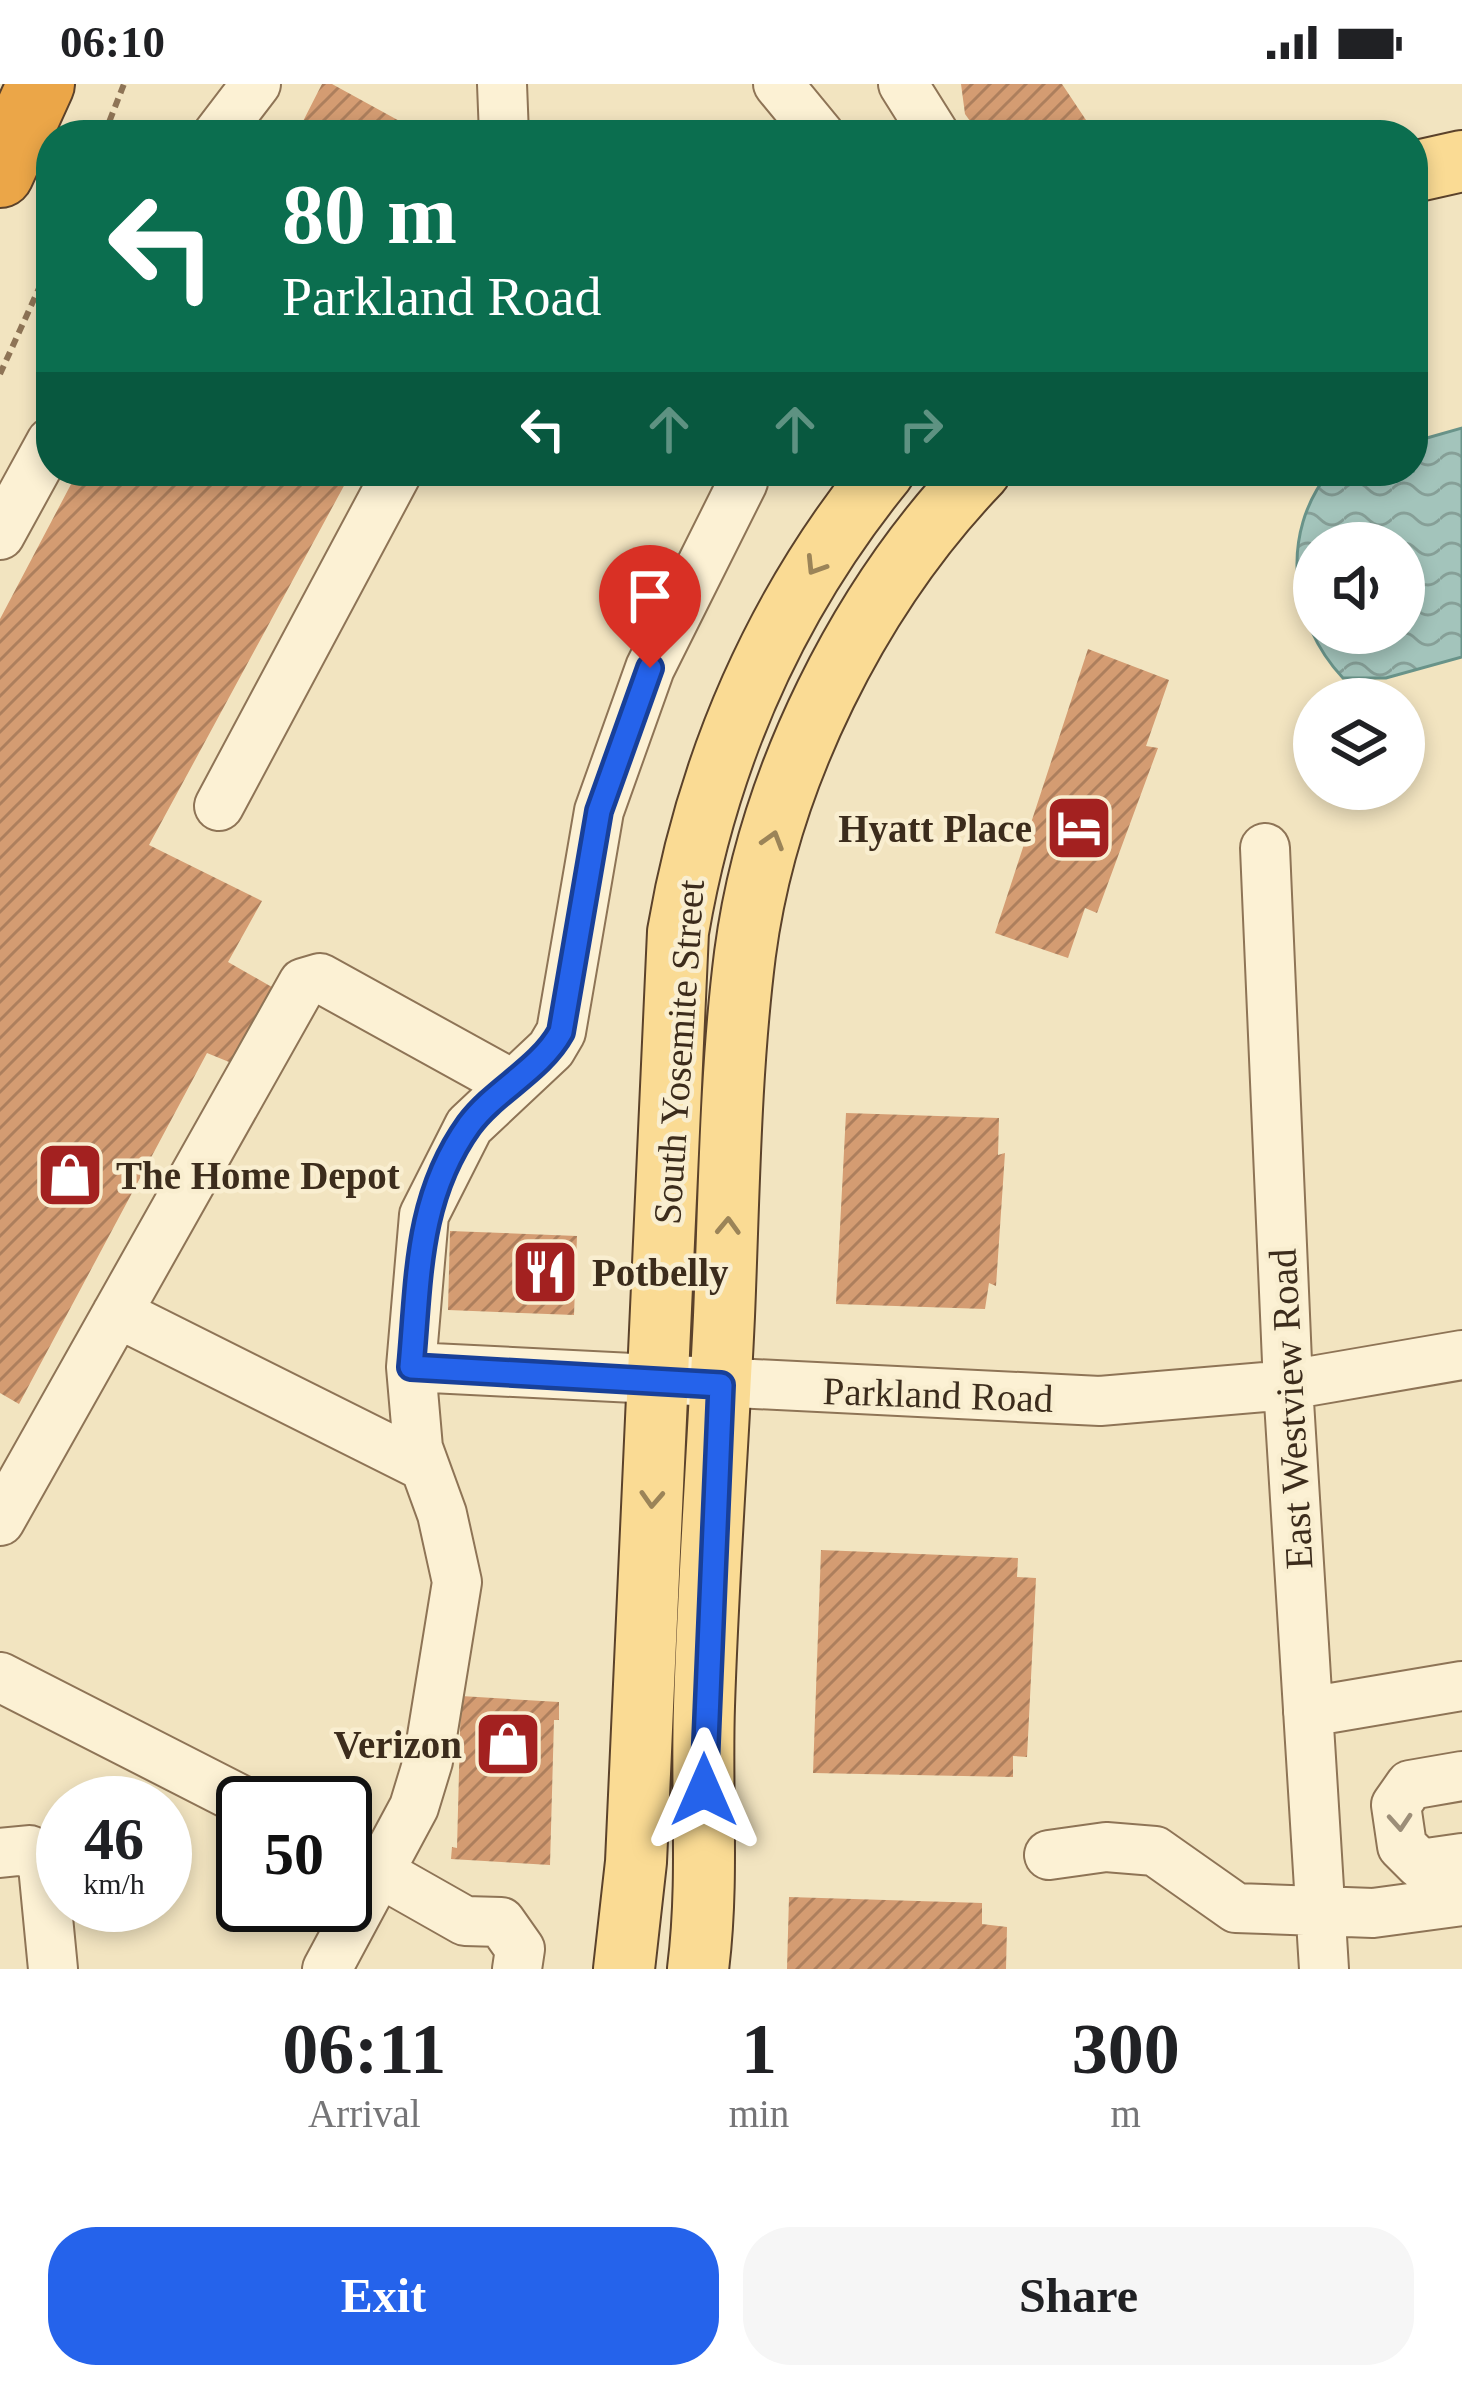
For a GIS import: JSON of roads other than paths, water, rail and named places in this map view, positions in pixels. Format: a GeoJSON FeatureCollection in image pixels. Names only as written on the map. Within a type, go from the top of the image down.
{"type":"FeatureCollection","features":[{"type":"Feature","properties":{"kind":"highway"},"geometry":{"type":"LineString","coordinates":[[0,174],[40,84]]}},
{"type":"Feature","properties":{"kind":"main road"},"geometry":{"type":"LineString","coordinates":[[1428,169],[1462,161]]}},
{"type":"Feature","properties":{"kind":"main road","name":"South Yosemite Street"},"geometry":{"type":"LineString","coordinates":[[624,1969],[636,1862],[678,932],[688,869],[730,735],[762,660],[844,520],[872,486]]}},
{"type":"Feature","properties":{"kind":"main road","name":"South Yosemite Street"},"geometry":{"type":"LineString","coordinates":[[698,1969],[704,1872],[704,1709],[739,1018],[760,880],[828,688],[901,564],[967,486]]}},
{"type":"Feature","properties":{"kind":"street"},"geometry":{"type":"LineString","coordinates":[[228,120],[256,84]]}},
{"type":"Feature","properties":{"kind":"street"},"geometry":{"type":"LineString","coordinates":[[502,84],[503,120]]}},
{"type":"Feature","properties":{"kind":"street"},"geometry":{"type":"LineString","coordinates":[[778,84],[808,120]]}},
{"type":"Feature","properties":{"kind":"street"},"geometry":{"type":"LineString","coordinates":[[903,84],[926,120]]}},
{"type":"Feature","properties":{"kind":"street"},"geometry":{"type":"LineString","coordinates":[[0,535],[36,469]]}},
{"type":"Feature","properties":{"kind":"street"},"geometry":{"type":"LineString","coordinates":[[219,806],[390,486]]}},
{"type":"Feature","properties":{"kind":"street"},"geometry":{"type":"LineString","coordinates":[[372,1851],[414,1807],[428,1762],[457,1582],[442,1514],[423,1466],[411,1367],[424,1215],[469,1126],[551,1049],[561,1032],[599,811],[650,668],[741,486]]}},
{"type":"Feature","properties":{"kind":"street","name":"East Westview Road"},"geometry":{"type":"LineString","coordinates":[[1265,848],[1288,1385],[1324,1969]]}},
{"type":"Feature","properties":{"kind":"street"},"geometry":{"type":"LineString","coordinates":[[0,1521],[309,979],[320,979],[510,1084]]}},
{"type":"Feature","properties":{"kind":"street"},"geometry":{"type":"LineString","coordinates":[[118,1312],[423,1466]]}},
{"type":"Feature","properties":{"kind":"street","name":"Parkland Road"},"geometry":{"type":"LineString","coordinates":[[411,1367],[1100,1401],[1288,1385],[1462,1355]]}},
{"type":"Feature","properties":{"kind":"street"},"geometry":{"type":"LineString","coordinates":[[0,1677],[216,1787]]}},
{"type":"Feature","properties":{"kind":"street"},"geometry":{"type":"LineString","coordinates":[[1308,1712],[1462,1685]]}},
{"type":"Feature","properties":{"kind":"street"},"geometry":{"type":"LineString","coordinates":[[1462,1776],[1410,1785],[1396,1805],[1402,1846],[1420,1864],[1462,1858]]}},
{"type":"Feature","properties":{"kind":"street"},"geometry":{"type":"LineString","coordinates":[[1049,1856],[1106,1847],[1155,1851],[1236,1908],[1373,1913],[1462,1901]]}},
{"type":"Feature","properties":{"kind":"street"},"geometry":{"type":"LineString","coordinates":[[0,1853],[29,1850],[43,1866],[53,1969]]}},
{"type":"Feature","properties":{"kind":"street"},"geometry":{"type":"LineString","coordinates":[[372,1868],[465,1921],[501,1922],[520,1948],[517,1969]]}},
{"type":"Feature","properties":{"kind":"street"},"geometry":{"type":"LineString","coordinates":[[327,1969],[339,1932]]}},
{"type":"Feature","properties":{"kind":"water"},"geometry":{"type":"Polygon","coordinates":[[[1462,428],[1462,657],[1386,678],[1343,678],[1324,654],[1425,654],[1425,522],[1303,522],[1320,486],[1428,486],[1428,438],[1462,428]]]}},
{"type":"Feature","properties":{"kind":"place","name":"Hyatt Place"},"geometry":{"type":"Point","coordinates":[1079,828]}},
{"type":"Feature","properties":{"kind":"place","name":"The Home Depot"},"geometry":{"type":"Point","coordinates":[70,1175]}},
{"type":"Feature","properties":{"kind":"place","name":"Potbelly"},"geometry":{"type":"Point","coordinates":[545,1272]}},
{"type":"Feature","properties":{"kind":"place","name":"Verizon"},"geometry":{"type":"Point","coordinates":[508,1744]}}]}
